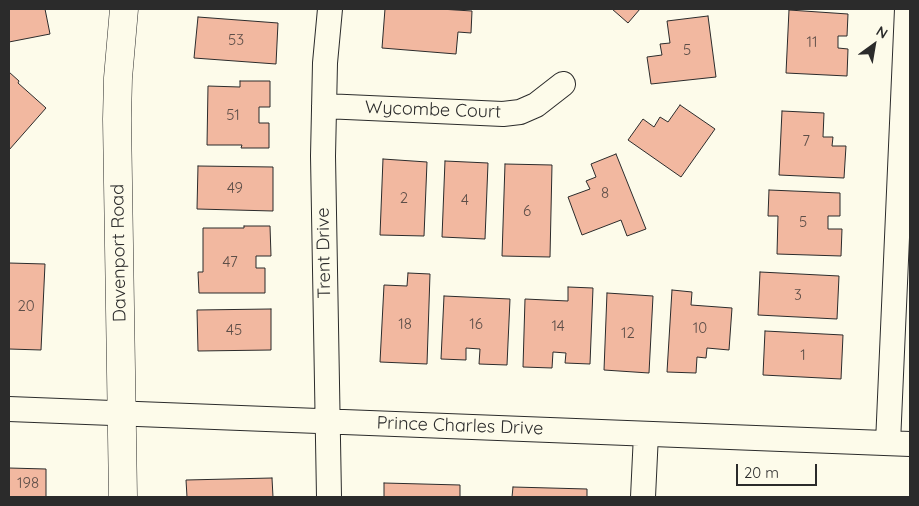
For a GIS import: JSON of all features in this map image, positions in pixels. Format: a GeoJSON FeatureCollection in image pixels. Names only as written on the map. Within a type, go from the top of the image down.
{"type":"FeatureCollection","features":[{"type":"Feature","properties":{"kind":"street","name":"Davenport Road"},"geometry":{"type":"LineString","coordinates":[[123,497],[117,119],[124,9]]}},
{"type":"Feature","properties":{"kind":"street","name":"Trent Drive"},"geometry":{"type":"LineString","coordinates":[[329,497],[323,195],[324,106],[330,9]]}},
{"type":"Feature","properties":{"kind":"street"},"geometry":{"type":"LineString","coordinates":[[899,444],[907,9]]}},
{"type":"Feature","properties":{"kind":"street","name":"Wycombe Court"},"geometry":{"type":"LineString","coordinates":[[324,106],[503,114],[520,112],[536,105],[564,84]]}},
{"type":"Feature","properties":{"kind":"street","name":"Prince Charles Drive"},"geometry":{"type":"LineString","coordinates":[[9,409],[328,420],[899,444]]}},
{"type":"Feature","properties":{"kind":"street"},"geometry":{"type":"LineString","coordinates":[[643,497],[646,434]]}},
{"type":"Feature","properties":{"kind":"building"},"geometry":{"type":"Polygon","coordinates":[[[9,9],[45,9],[50,34],[9,42],[9,9]]]}},
{"type":"Feature","properties":{"kind":"building"},"geometry":{"type":"Polygon","coordinates":[[[385,9],[472,11],[471,33],[458,32],[456,54],[382,48],[385,9]]]}},
{"type":"Feature","properties":{"kind":"building"},"geometry":{"type":"Polygon","coordinates":[[[612,9],[640,9],[628,23],[612,9]]]}},
{"type":"Feature","properties":{"kind":"building"},"geometry":{"type":"Polygon","coordinates":[[[789,10],[848,14],[847,36],[838,36],[838,48],[848,49],[847,76],[786,73],[789,10]]]}},
{"type":"Feature","properties":{"kind":"building"},"geometry":{"type":"Polygon","coordinates":[[[708,16],[716,77],[651,84],[647,57],[662,55],[660,44],[670,43],[667,21],[708,16]]]}},
{"type":"Feature","properties":{"kind":"building"},"geometry":{"type":"Polygon","coordinates":[[[198,17],[278,23],[276,64],[194,58],[198,17]]]}},
{"type":"Feature","properties":{"kind":"building"},"geometry":{"type":"Polygon","coordinates":[[[9,72],[19,81],[18,83],[46,108],[9,150],[9,72]]]}},
{"type":"Feature","properties":{"kind":"building"},"geometry":{"type":"Polygon","coordinates":[[[240,81],[270,81],[270,107],[259,107],[259,123],[269,123],[269,148],[241,148],[242,145],[207,145],[208,86],[240,87],[240,81]]]}},
{"type":"Feature","properties":{"kind":"building"},"geometry":{"type":"Polygon","coordinates":[[[680,105],[715,129],[681,177],[628,140],[643,119],[654,127],[660,117],[668,122],[680,105]]]}},
{"type":"Feature","properties":{"kind":"building"},"geometry":{"type":"Polygon","coordinates":[[[782,111],[824,113],[823,137],[833,137],[832,146],[846,146],[844,178],[779,175],[782,111]]]}},
{"type":"Feature","properties":{"kind":"building"},"geometry":{"type":"Polygon","coordinates":[[[616,154],[646,229],[627,236],[621,220],[582,235],[568,197],[590,189],[586,181],[596,177],[591,164],[616,154]]]}},
{"type":"Feature","properties":{"kind":"building"},"geometry":{"type":"Polygon","coordinates":[[[383,159],[427,162],[424,236],[380,235],[383,159]]]}},
{"type":"Feature","properties":{"kind":"building"},"geometry":{"type":"Polygon","coordinates":[[[445,161],[488,163],[485,239],[442,237],[445,161]]]}},
{"type":"Feature","properties":{"kind":"building"},"geometry":{"type":"Polygon","coordinates":[[[505,164],[552,165],[550,257],[502,256],[505,164]]]}},
{"type":"Feature","properties":{"kind":"building"},"geometry":{"type":"Polygon","coordinates":[[[198,166],[273,167],[273,211],[197,209],[198,166]]]}},
{"type":"Feature","properties":{"kind":"building"},"geometry":{"type":"Polygon","coordinates":[[[769,190],[840,193],[840,216],[828,216],[828,229],[842,229],[841,256],[777,254],[778,216],[768,216],[769,190]]]}},
{"type":"Feature","properties":{"kind":"building"},"geometry":{"type":"Polygon","coordinates":[[[244,226],[270,226],[271,256],[256,256],[256,268],[265,268],[265,293],[199,293],[198,272],[203,272],[203,228],[244,228],[244,226]]]}},
{"type":"Feature","properties":{"kind":"building"},"geometry":{"type":"Polygon","coordinates":[[[9,263],[45,264],[41,350],[9,349],[9,263]]]}},
{"type":"Feature","properties":{"kind":"building"},"geometry":{"type":"Polygon","coordinates":[[[760,272],[839,276],[837,319],[758,315],[760,272]]]}},
{"type":"Feature","properties":{"kind":"building"},"geometry":{"type":"Polygon","coordinates":[[[408,273],[430,274],[427,364],[380,362],[384,285],[407,286],[408,273]]]}},
{"type":"Feature","properties":{"kind":"building"},"geometry":{"type":"Polygon","coordinates":[[[568,287],[593,288],[590,364],[565,363],[566,353],[553,352],[552,368],[523,367],[525,299],[568,301],[568,287]]]}},
{"type":"Feature","properties":{"kind":"building"},"geometry":{"type":"Polygon","coordinates":[[[672,290],[692,292],[691,305],[732,308],[729,350],[707,348],[706,358],[697,357],[696,373],[667,372],[672,290]]]}},
{"type":"Feature","properties":{"kind":"building"},"geometry":{"type":"Polygon","coordinates":[[[607,293],[653,296],[649,373],[604,370],[607,293]]]}},
{"type":"Feature","properties":{"kind":"building"},"geometry":{"type":"Polygon","coordinates":[[[444,296],[510,299],[507,365],[479,364],[480,349],[466,348],[466,360],[441,359],[444,296]]]}},
{"type":"Feature","properties":{"kind":"building"},"geometry":{"type":"Polygon","coordinates":[[[271,309],[271,350],[198,351],[197,310],[271,309]]]}},
{"type":"Feature","properties":{"kind":"building"},"geometry":{"type":"Polygon","coordinates":[[[765,331],[843,335],[841,379],[763,375],[765,331]]]}},
{"type":"Feature","properties":{"kind":"building"},"geometry":{"type":"Polygon","coordinates":[[[9,468],[46,469],[46,497],[9,497],[9,468]]]}},
{"type":"Feature","properties":{"kind":"building"},"geometry":{"type":"Polygon","coordinates":[[[272,478],[273,497],[187,497],[186,480],[272,478]]]}},
{"type":"Feature","properties":{"kind":"building"},"geometry":{"type":"Polygon","coordinates":[[[384,483],[460,485],[460,497],[384,497],[384,483]]]}},
{"type":"Feature","properties":{"kind":"building"},"geometry":{"type":"Polygon","coordinates":[[[513,487],[587,489],[587,497],[512,497],[513,487]]]}}]}
